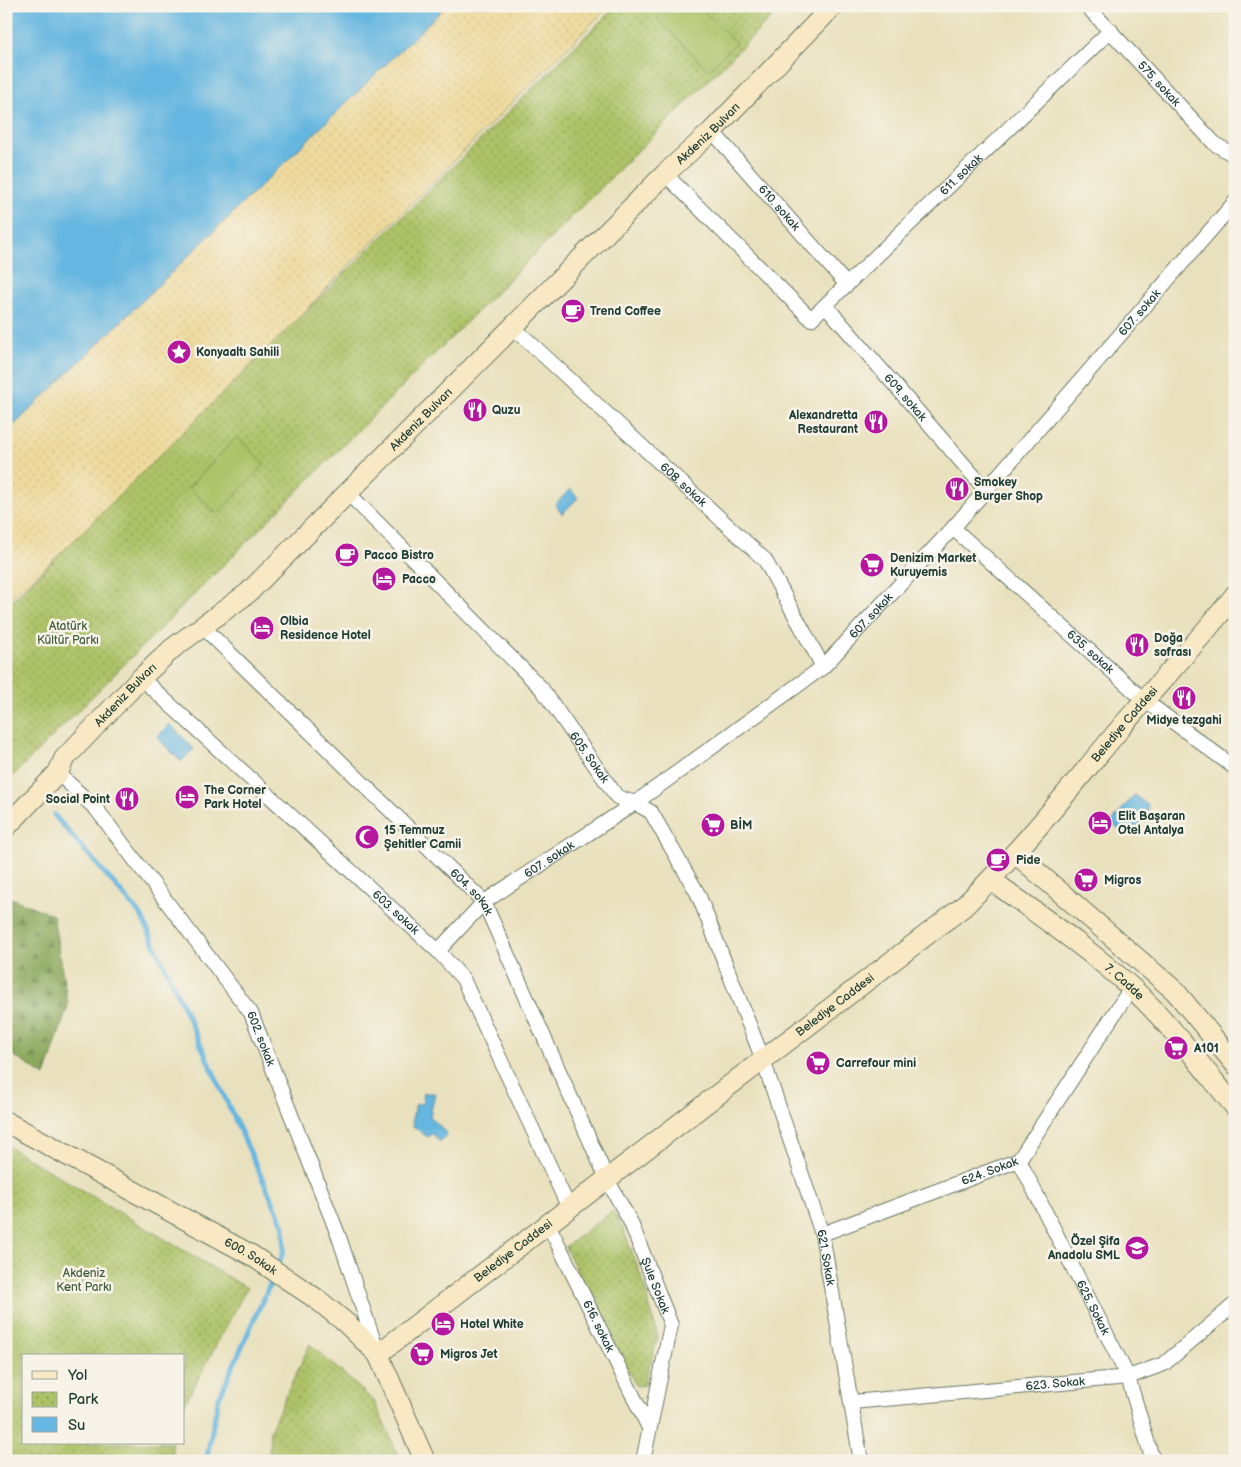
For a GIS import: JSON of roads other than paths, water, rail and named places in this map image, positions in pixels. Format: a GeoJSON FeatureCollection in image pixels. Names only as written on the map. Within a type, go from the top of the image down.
{"type":"FeatureCollection","features":[{"type":"Feature","properties":{"kind":"main road","name":"Akdeniz Bulvarı"},"geometry":{"type":"LineString","coordinates":[[6,827],[141,678],[173,648],[248,593],[664,174],[712,131],[833,6]]}},
{"type":"Feature","properties":{"kind":"main road","name":"Belediye Caddesi"},"geometry":{"type":"LineString","coordinates":[[378,1354],[962,907],[1015,853],[1144,700],[1200,639],[1235,595]]}},
{"type":"Feature","properties":{"kind":"main road"},"geometry":{"type":"LineString","coordinates":[[6,812],[51,767],[61,766]]}},
{"type":"Feature","properties":{"kind":"main road"},"geometry":{"type":"LineString","coordinates":[[1015,853],[1175,990],[1235,1064]]}},
{"type":"Feature","properties":{"kind":"main road","name":"7. Cadde"},"geometry":{"type":"LineString","coordinates":[[990,880],[1062,932],[1131,988],[1158,1014],[1235,1107]]}},
{"type":"Feature","properties":{"kind":"main road","name":"600. Sokak"},"geometry":{"type":"LineString","coordinates":[[6,1122],[251,1255],[318,1300],[346,1322],[378,1354],[424,1461]]}},
{"type":"Feature","properties":{"kind":"street","name":"575. sokak"},"geometry":{"type":"LineString","coordinates":[[1087,6],[1215,144],[1235,156]]}},
{"type":"Feature","properties":{"kind":"street","name":"611. sokak"},"geometry":{"type":"LineString","coordinates":[[664,174],[811,319],[1111,30]]}},
{"type":"Feature","properties":{"kind":"street","name":"610. sokak"},"geometry":{"type":"LineString","coordinates":[[712,131],[847,285]]}},
{"type":"Feature","properties":{"kind":"street","name":"607. sokak"},"geometry":{"type":"LineString","coordinates":[[438,950],[484,902],[635,803],[823,667],[953,528],[1235,202]]}},
{"type":"Feature","properties":{"kind":"street","name":"609. sokak"},"geometry":{"type":"LineString","coordinates":[[826,306],[986,490]]}},
{"type":"Feature","properties":{"kind":"street","name":"608. sokak"},"geometry":{"type":"LineString","coordinates":[[513,327],[765,560],[823,667]]}},
{"type":"Feature","properties":{"kind":"street","name":"605. Sokak"},"geometry":{"type":"LineString","coordinates":[[348,493],[542,689],[618,797],[635,803],[651,812],[698,894],[763,1060]]}},
{"type":"Feature","properties":{"kind":"street","name":"635. sokak"},"geometry":{"type":"LineString","coordinates":[[953,528],[1144,700],[1235,768]]}},
{"type":"Feature","properties":{"kind":"street","name":"604. sokak"},"geometry":{"type":"LineString","coordinates":[[202,626],[484,902],[606,1179]]}},
{"type":"Feature","properties":{"kind":"street","name":"603. sokak"},"geometry":{"type":"LineString","coordinates":[[141,678],[438,950],[463,979],[569,1208]]}},
{"type":"Feature","properties":{"kind":"street","name":"602. sokak"},"geometry":{"type":"LineString","coordinates":[[61,766],[97,810],[251,1013],[339,1237],[378,1354]]}},
{"type":"Feature","properties":{"kind":"street","name":"624. Sokak"},"geometry":{"type":"LineString","coordinates":[[822,1234],[1020,1160],[1131,988]]}},
{"type":"Feature","properties":{"kind":"street","name":"621. Sokak"},"geometry":{"type":"LineString","coordinates":[[763,1060],[822,1234],[861,1461]]}},
{"type":"Feature","properties":{"kind":"street","name":"625. Sokak"},"geometry":{"type":"LineString","coordinates":[[1020,1160],[1128,1377],[1153,1461]]}},
{"type":"Feature","properties":{"kind":"street","name":"Şule Sokak"},"geometry":{"type":"LineString","coordinates":[[606,1179],[631,1223],[671,1325],[649,1428]]}},
{"type":"Feature","properties":{"kind":"street","name":"616. sokak"},"geometry":{"type":"LineString","coordinates":[[548,1224],[649,1428]]}},
{"type":"Feature","properties":{"kind":"street","name":"623. Sokak"},"geometry":{"type":"LineString","coordinates":[[852,1402],[1128,1377],[1164,1364],[1235,1304]]}},
{"type":"Feature","properties":{"kind":"street"},"geometry":{"type":"LineString","coordinates":[[643,1461],[649,1428]]}},
{"type":"Feature","properties":{"kind":"water"},"geometry":{"type":"Polygon","coordinates":[[[6,6],[446,6],[6,433],[6,6]]]}},
{"type":"Feature","properties":{"kind":"water"},"geometry":{"type":"Polygon","coordinates":[[[570,489],[578,498],[562,514],[555,505],[570,489]]]}},
{"type":"Feature","properties":{"kind":"water"},"geometry":{"type":"Polygon","coordinates":[[[170,724],[194,749],[181,762],[157,737],[170,724]]]}},
{"type":"Feature","properties":{"kind":"water"},"geometry":{"type":"Polygon","coordinates":[[[1134,795],[1148,805],[1148,814],[1137,828],[1124,834],[1111,823],[1134,795]]]}},
{"type":"Feature","properties":{"kind":"water"},"geometry":{"type":"Polygon","coordinates":[[[424,1093],[435,1093],[430,1116],[447,1134],[440,1142],[432,1134],[427,1137],[413,1126],[412,1119],[416,1104],[422,1104],[424,1093]]]}},
{"type":"Feature","properties":{"kind":"waterway"},"geometry":{"type":"LineString","coordinates":[[54,815],[141,915],[284,1226],[284,1249],[278,1267]]}},
{"type":"Feature","properties":{"kind":"waterway"},"geometry":{"type":"LineString","coordinates":[[206,1461],[218,1400],[274,1275]]}},
{"type":"Feature","properties":{"kind":"place","name":"Trend Coffee"},"geometry":{"type":"Point","coordinates":[573,311]}},
{"type":"Feature","properties":{"kind":"place","name":"Konyaaltı Sahili"},"geometry":{"type":"Point","coordinates":[179,352]}},
{"type":"Feature","properties":{"kind":"place","name":"Quzu"},"geometry":{"type":"Point","coordinates":[475,410]}},
{"type":"Feature","properties":{"kind":"place","name":"Alexandretta Restaurant"},"geometry":{"type":"Point","coordinates":[876,422]}},
{"type":"Feature","properties":{"kind":"place","name":"Smokey Burger Shop"},"geometry":{"type":"Point","coordinates":[957,489]}},
{"type":"Feature","properties":{"kind":"place","name":"Pacco Bistro"},"geometry":{"type":"Point","coordinates":[347,555]}},
{"type":"Feature","properties":{"kind":"place","name":"Denizim Market Kuruyemis"},"geometry":{"type":"Point","coordinates":[872,565]}},
{"type":"Feature","properties":{"kind":"place","name":"Pacco"},"geometry":{"type":"Point","coordinates":[384,579]}},
{"type":"Feature","properties":{"kind":"place","name":"Olbia Residence Hotel"},"geometry":{"type":"Point","coordinates":[262,628]}},
{"type":"Feature","properties":{"kind":"place","name":"Doğa sofrası"},"geometry":{"type":"Point","coordinates":[1137,645]}},
{"type":"Feature","properties":{"kind":"place","name":"Midye tezgahi"},"geometry":{"type":"Point","coordinates":[1184,698]}},
{"type":"Feature","properties":{"kind":"place","name":"The Corner Park Hotel"},"geometry":{"type":"Point","coordinates":[187,797]}},
{"type":"Feature","properties":{"kind":"place","name":"Social Point"},"geometry":{"type":"Point","coordinates":[127,799]}},
{"type":"Feature","properties":{"kind":"place","name":"Elit Başaran Otel Antalya"},"geometry":{"type":"Point","coordinates":[1100,823]}},
{"type":"Feature","properties":{"kind":"place","name":"BİM"},"geometry":{"type":"Point","coordinates":[713,825]}},
{"type":"Feature","properties":{"kind":"place","name":"15 Temmuz Şehitler Camii"},"geometry":{"type":"Point","coordinates":[367,837]}},
{"type":"Feature","properties":{"kind":"place","name":"Pide"},"geometry":{"type":"Point","coordinates":[998,860]}},
{"type":"Feature","properties":{"kind":"place","name":"Migros"},"geometry":{"type":"Point","coordinates":[1086,880]}},
{"type":"Feature","properties":{"kind":"place","name":"A101"},"geometry":{"type":"Point","coordinates":[1176,1048]}},
{"type":"Feature","properties":{"kind":"place","name":"Carrefour mini"},"geometry":{"type":"Point","coordinates":[818,1063]}},
{"type":"Feature","properties":{"kind":"place","name":"Özel Şifa Anadolu SML"},"geometry":{"type":"Point","coordinates":[1137,1248]}},
{"type":"Feature","properties":{"kind":"place","name":"Hotel White"},"geometry":{"type":"Point","coordinates":[443,1324]}},
{"type":"Feature","properties":{"kind":"place","name":"Migros Jet"},"geometry":{"type":"Point","coordinates":[422,1354]}},
{"type":"Feature","properties":{"kind":"park label","name":"Atatürk Kültür Parkı"},"geometry":{"type":"Point","coordinates":[68,633]}},
{"type":"Feature","properties":{"kind":"park label","name":"Akdeniz Kent Parkı"},"geometry":{"type":"Point","coordinates":[84,1280]}}]}
